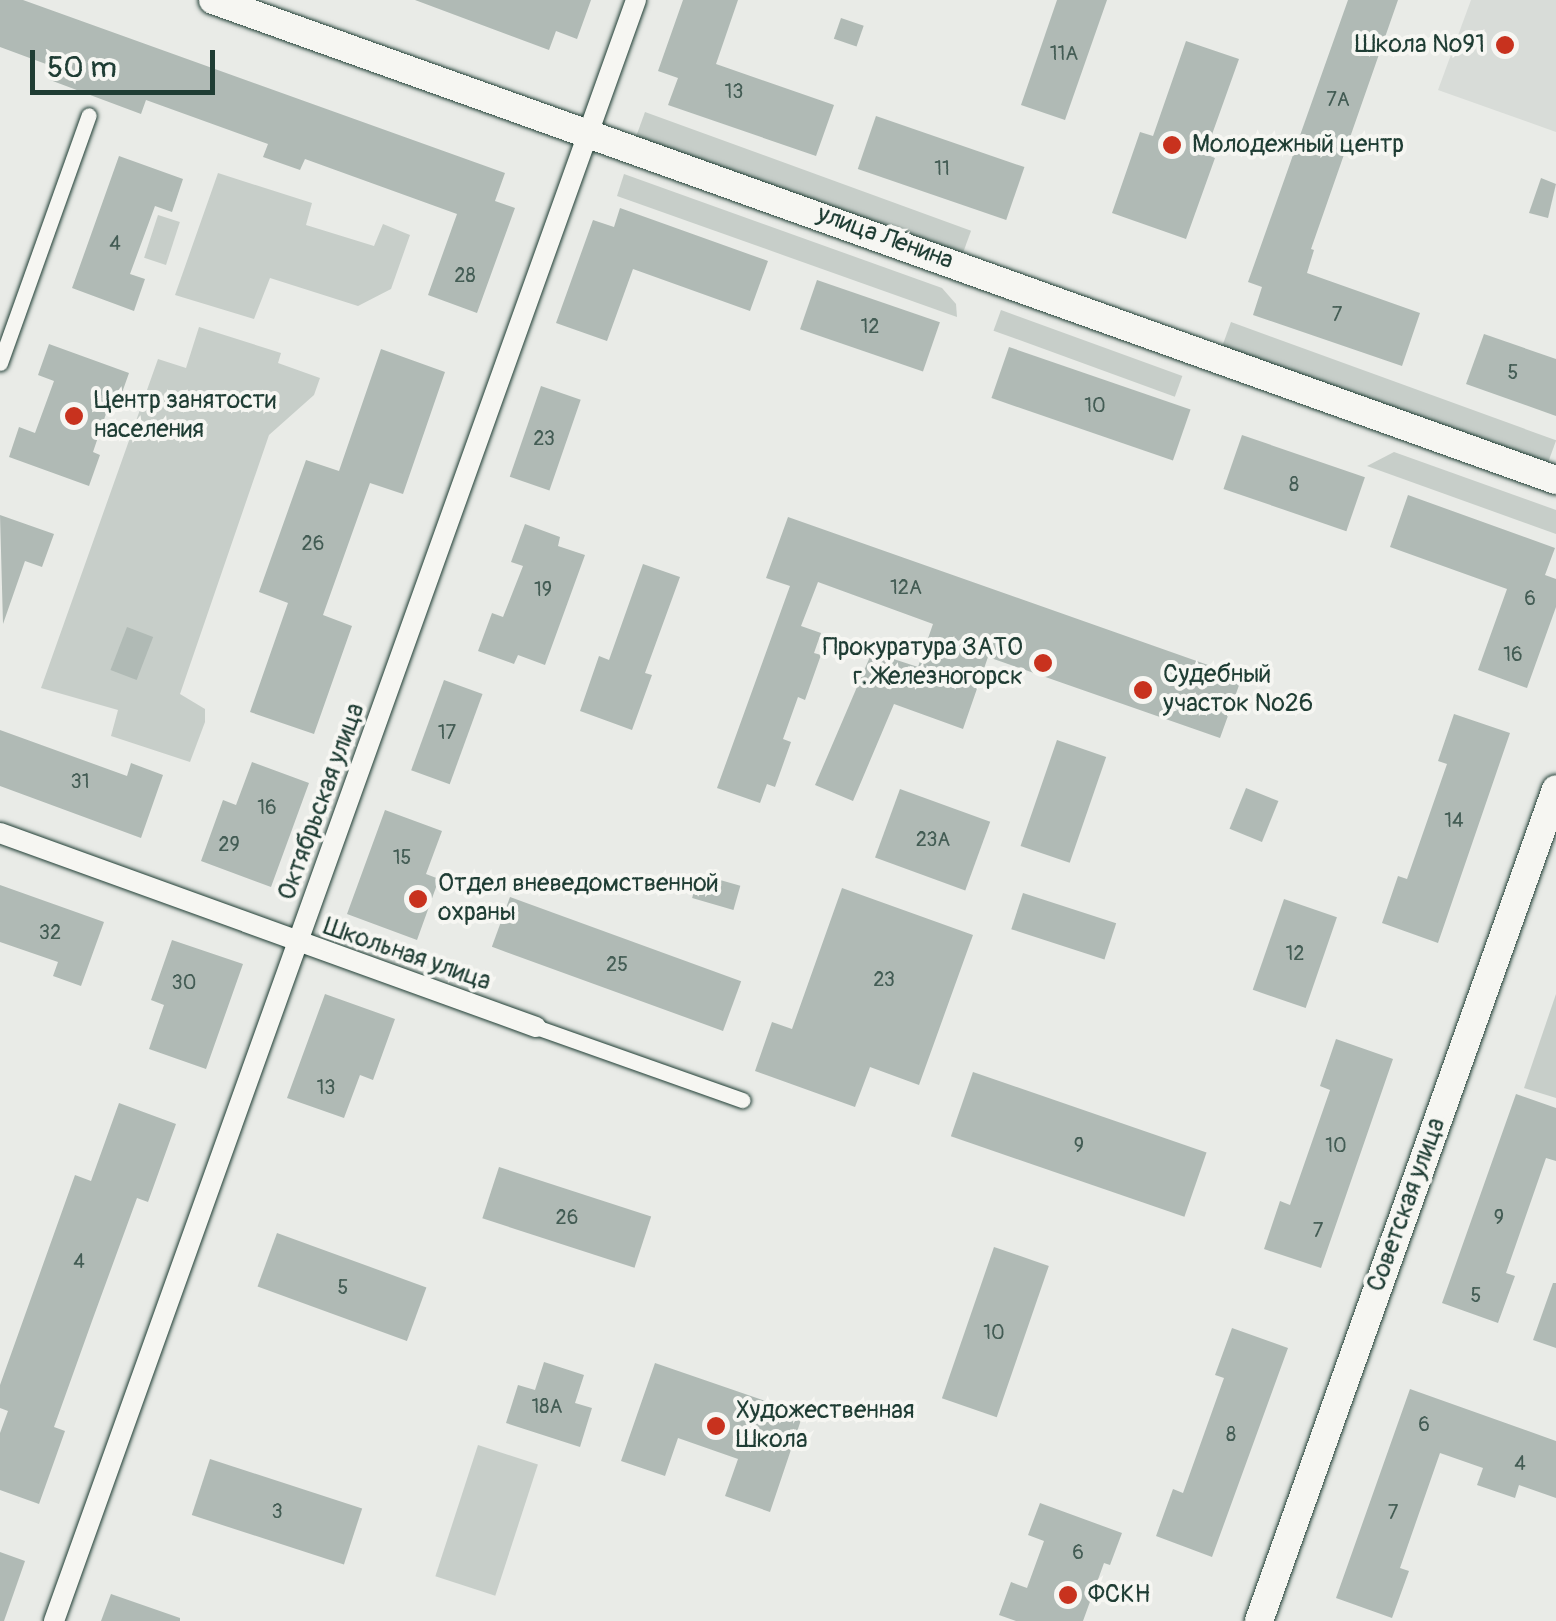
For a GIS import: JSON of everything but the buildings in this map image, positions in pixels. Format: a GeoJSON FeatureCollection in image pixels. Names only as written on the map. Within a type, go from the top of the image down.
{"type":"FeatureCollection","features":[{"type":"Feature","properties":{"kind":"main road","name":"улица Ленина"},"geometry":{"type":"LineString","coordinates":[[213,0],[589,131],[1556,480]]}},
{"type":"Feature","properties":{"kind":"main road","name":"Советская улица"},"geometry":{"type":"LineString","coordinates":[[1259,1621],[1556,789]]}},
{"type":"Feature","properties":{"kind":"street","name":"Октябрьская улица"},"geometry":{"type":"LineString","coordinates":[[54,1621],[636,0]]}},
{"type":"Feature","properties":{"kind":"street"},"geometry":{"type":"LineString","coordinates":[[0,363],[90,115]]}},
{"type":"Feature","properties":{"kind":"street","name":"Школьная улица"},"geometry":{"type":"LineString","coordinates":[[0,833],[742,1100]]}},
{"type":"Feature","properties":{"kind":"shaded area","name":"Школа №91"},"geometry":{"type":"Polygon","coordinates":[[[1471,0],[1556,0],[1556,132],[1438,90],[1471,0]]]}},
{"type":"Feature","properties":{"kind":"shaded area"},"geometry":{"type":"Polygon","coordinates":[[[645,112],[971,231],[962,255],[636,136],[645,112]]]}},
{"type":"Feature","properties":{"kind":"shaded area"},"geometry":{"type":"Polygon","coordinates":[[[218,173],[312,203],[306,225],[374,246],[383,224],[410,235],[391,289],[358,306],[270,278],[254,319],[175,295],[218,173]]]}},
{"type":"Feature","properties":{"kind":"shaded area"},"geometry":{"type":"Polygon","coordinates":[[[624,174],[942,288],[956,304],[957,317],[617,196],[624,174]]]}},
{"type":"Feature","properties":{"kind":"shaded area"},"geometry":{"type":"Polygon","coordinates":[[[158,215],[180,222],[166,265],[144,258],[158,215]]]}},
{"type":"Feature","properties":{"kind":"shaded area"},"geometry":{"type":"Polygon","coordinates":[[[1001,310],[1182,376],[1175,397],[993,331],[1001,310]]]}},
{"type":"Feature","properties":{"kind":"shaded area"},"geometry":{"type":"Polygon","coordinates":[[[1231,322],[1556,440],[1546,469],[1220,351],[1231,322]]]}},
{"type":"Feature","properties":{"kind":"shaded area"},"geometry":{"type":"Polygon","coordinates":[[[199,327],[281,353],[278,363],[320,378],[314,395],[269,435],[180,694],[205,709],[205,722],[190,762],[111,736],[118,710],[41,688],[158,359],[186,368],[199,327]]]}},
{"type":"Feature","properties":{"kind":"shaded area"},"geometry":{"type":"Polygon","coordinates":[[[1394,452],[1556,510],[1556,534],[1367,466],[1394,452]]]}},
{"type":"Feature","properties":{"kind":"shaded area"},"geometry":{"type":"Polygon","coordinates":[[[1556,994],[1556,1098],[1524,1088],[1556,994]]]}},
{"type":"Feature","properties":{"kind":"shaded area"},"geometry":{"type":"Polygon","coordinates":[[[478,1445],[538,1464],[495,1596],[435,1576],[478,1445]]]}},
{"type":"Feature","properties":{"kind":"place","name":"Школа №91"},"geometry":{"type":"Point","coordinates":[1505,45]}},
{"type":"Feature","properties":{"kind":"place","name":"Молодежный центр"},"geometry":{"type":"Point","coordinates":[1172,145]}},
{"type":"Feature","properties":{"kind":"place","name":"Центр занятости населения"},"geometry":{"type":"Point","coordinates":[74,416]}},
{"type":"Feature","properties":{"kind":"place","name":"Прокуратура ЗАТО г. Железногорск"},"geometry":{"type":"Point","coordinates":[1043,663]}},
{"type":"Feature","properties":{"kind":"place","name":"Судебный участок №26"},"geometry":{"type":"Point","coordinates":[1143,690]}},
{"type":"Feature","properties":{"kind":"place","name":"Отдел вневедомственной охраны"},"geometry":{"type":"Point","coordinates":[418,899]}},
{"type":"Feature","properties":{"kind":"place","name":"Художественная Школа"},"geometry":{"type":"Point","coordinates":[716,1426]}},
{"type":"Feature","properties":{"kind":"place","name":"ФСКН"},"geometry":{"type":"Point","coordinates":[1068,1595]}}]}
